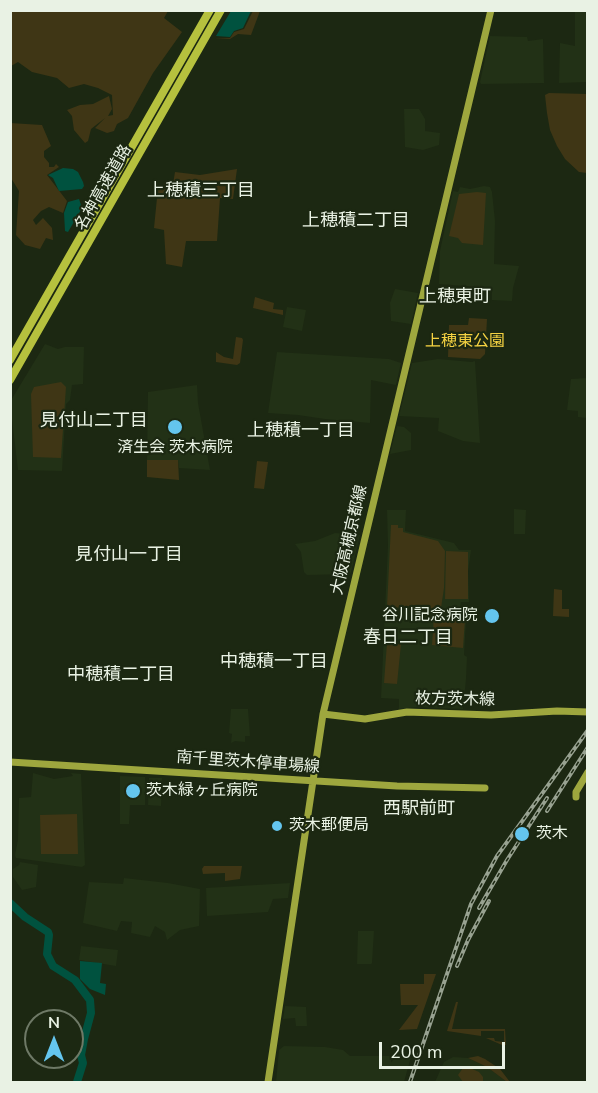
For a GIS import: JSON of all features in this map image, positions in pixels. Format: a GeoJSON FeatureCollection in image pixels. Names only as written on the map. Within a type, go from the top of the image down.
{"type":"FeatureCollection","features":[{"type":"Feature","properties":{"kind":"highway","name":"名神高速道路"},"geometry":{"type":"LineString","coordinates":[[10,360],[210,10]]}},
{"type":"Feature","properties":{"kind":"highway","name":"名神高速道路"},"geometry":{"type":"LineString","coordinates":[[10,380],[220,10]]}},
{"type":"Feature","properties":{"kind":"main road","name":"大阪高槻京都線"},"geometry":{"type":"LineString","coordinates":[[268,1083],[323,714],[490,10]]}},
{"type":"Feature","properties":{"kind":"main road","name":"枚方茨木線"},"geometry":{"type":"LineString","coordinates":[[323,714],[365,719],[407,712],[491,715],[556,711],[588,712]]}},
{"type":"Feature","properties":{"kind":"main road","name":"南千里茨木停車場線"},"geometry":{"type":"LineString","coordinates":[[10,762],[485,788]]}},
{"type":"Feature","properties":{"kind":"main road"},"geometry":{"type":"LineString","coordinates":[[576,797],[576,792],[588,772]]}},
{"type":"Feature","properties":{"kind":"shaded area"},"geometry":{"type":"Polygon","coordinates":[[[231,11],[251,11],[243,28],[234,31],[230,37],[216,36],[231,11]]]}},
{"type":"Feature","properties":{"kind":"shaded area"},"geometry":{"type":"Polygon","coordinates":[[[575,11],[587,12],[587,82],[559,83],[560,43],[575,46],[575,11]]]}},
{"type":"Feature","properties":{"kind":"shaded area"},"geometry":{"type":"Polygon","coordinates":[[[490,36],[527,37],[528,41],[543,39],[544,83],[481,84],[490,36]]]}},
{"type":"Feature","properties":{"kind":"shaded area"},"geometry":{"type":"Polygon","coordinates":[[[404,109],[419,109],[425,119],[425,131],[440,133],[439,145],[423,150],[405,147],[404,109]]]}},
{"type":"Feature","properties":{"kind":"shaded area"},"geometry":{"type":"Polygon","coordinates":[[[63,168],[78,172],[84,186],[82,189],[59,191],[53,178],[48,175],[63,168]]]}},
{"type":"Feature","properties":{"kind":"shaded area"},"geometry":{"type":"Polygon","coordinates":[[[460,187],[470,189],[490,187],[492,192],[495,221],[494,264],[519,266],[512,301],[492,300],[492,288],[439,284],[440,251],[453,191],[458,192],[460,187]]]}},
{"type":"Feature","properties":{"kind":"shaded area"},"geometry":{"type":"Polygon","coordinates":[[[79,199],[82,208],[68,232],[65,231],[64,213],[68,202],[79,199]]]}},
{"type":"Feature","properties":{"kind":"shaded area"},"geometry":{"type":"Polygon","coordinates":[[[395,289],[418,293],[411,324],[391,321],[390,303],[395,289]]]}},
{"type":"Feature","properties":{"kind":"shaded area"},"geometry":{"type":"Polygon","coordinates":[[[287,307],[306,310],[302,331],[283,327],[287,307]]]}},
{"type":"Feature","properties":{"kind":"shaded area"},"geometry":{"type":"Polygon","coordinates":[[[45,344],[58,349],[84,347],[83,384],[72,385],[70,400],[66,404],[62,471],[18,470],[10,402],[45,344]]]}},
{"type":"Feature","properties":{"kind":"shaded area"},"geometry":{"type":"Polygon","coordinates":[[[277,352],[389,359],[401,363],[396,385],[371,380],[370,423],[268,413],[277,352]]]}},
{"type":"Feature","properties":{"kind":"shaded area"},"geometry":{"type":"Polygon","coordinates":[[[438,359],[475,361],[480,443],[463,441],[438,431],[439,418],[399,416],[412,363],[438,359]]]}},
{"type":"Feature","properties":{"kind":"shaded area"},"geometry":{"type":"Polygon","coordinates":[[[587,378],[587,418],[578,417],[578,411],[567,410],[571,379],[587,378]]]}},
{"type":"Feature","properties":{"kind":"shaded area"},"geometry":{"type":"Polygon","coordinates":[[[197,385],[210,470],[179,468],[178,460],[147,460],[148,392],[197,385]]]}},
{"type":"Feature","properties":{"kind":"shaded area"},"geometry":{"type":"Polygon","coordinates":[[[397,426],[404,427],[411,433],[411,450],[390,454],[397,426]]]}},
{"type":"Feature","properties":{"kind":"shaded area"},"geometry":{"type":"Polygon","coordinates":[[[514,509],[526,510],[525,534],[514,534],[514,509]]]}},
{"type":"Feature","properties":{"kind":"shaded area"},"geometry":{"type":"Polygon","coordinates":[[[387,510],[406,510],[405,531],[454,543],[459,550],[471,550],[468,571],[469,602],[461,602],[460,607],[466,608],[464,655],[467,657],[463,709],[417,707],[399,709],[399,699],[381,698],[388,545],[387,510]]]}},
{"type":"Feature","properties":{"kind":"shaded area"},"geometry":{"type":"Polygon","coordinates":[[[335,533],[360,535],[351,572],[349,574],[307,575],[304,572],[301,552],[295,544],[315,541],[335,533]]]}},
{"type":"Feature","properties":{"kind":"shaded area"},"geometry":{"type":"Polygon","coordinates":[[[231,709],[248,709],[250,736],[245,736],[245,742],[231,743],[232,734],[229,733],[231,709]]]}},
{"type":"Feature","properties":{"kind":"shaded area"},"geometry":{"type":"Polygon","coordinates":[[[33,773],[54,779],[73,776],[71,773],[81,774],[85,865],[82,867],[16,858],[19,798],[31,797],[33,773]]]}},
{"type":"Feature","properties":{"kind":"shaded area","name":"茨木緑ヶ丘病院"},"geometry":{"type":"Polygon","coordinates":[[[120,776],[145,777],[145,805],[130,805],[129,824],[120,824],[120,776]]]}},
{"type":"Feature","properties":{"kind":"shaded area"},"geometry":{"type":"Polygon","coordinates":[[[149,778],[162,778],[161,806],[148,805],[149,778]]]}},
{"type":"Feature","properties":{"kind":"shaded area"},"geometry":{"type":"Polygon","coordinates":[[[20,862],[38,865],[36,887],[22,890],[13,877],[13,869],[20,862]]]}},
{"type":"Feature","properties":{"kind":"shaded area"},"geometry":{"type":"Polygon","coordinates":[[[124,878],[200,889],[199,926],[180,930],[167,940],[165,932],[155,926],[150,937],[131,933],[132,922],[121,921],[117,931],[83,923],[89,882],[123,884],[124,878]]]}},
{"type":"Feature","properties":{"kind":"shaded area"},"geometry":{"type":"Polygon","coordinates":[[[290,883],[288,898],[273,899],[268,912],[207,916],[206,888],[290,883]]]}},
{"type":"Feature","properties":{"kind":"shaded area"},"geometry":{"type":"Polygon","coordinates":[[[358,931],[374,931],[371,964],[357,964],[358,931]]]}},
{"type":"Feature","properties":{"kind":"shaded area"},"geometry":{"type":"Polygon","coordinates":[[[81,946],[118,950],[116,966],[79,960],[81,946]]]}},
{"type":"Feature","properties":{"kind":"shaded area"},"geometry":{"type":"Polygon","coordinates":[[[80,961],[102,963],[100,983],[106,984],[105,995],[90,989],[80,979],[80,961]]]}},
{"type":"Feature","properties":{"kind":"shaded area"},"geometry":{"type":"Polygon","coordinates":[[[285,1006],[306,1007],[307,1026],[296,1026],[295,1018],[283,1019],[285,1006]]]}},
{"type":"Feature","properties":{"kind":"shaded area"},"geometry":{"type":"Polygon","coordinates":[[[284,1046],[325,1047],[343,1050],[350,1056],[411,1057],[404,1082],[276,1082],[279,1050],[284,1046]]]}},
{"type":"Feature","properties":{"kind":"shaded area"},"geometry":{"type":"Polygon","coordinates":[[[453,1057],[468,1058],[487,1067],[507,1082],[435,1082],[444,1062],[453,1057]]]}},
{"type":"Feature","properties":{"kind":"green space"},"geometry":{"type":"Polygon","coordinates":[[[11,10],[168,11],[164,18],[182,32],[153,73],[128,118],[117,124],[114,131],[107,133],[95,128],[105,118],[91,129],[88,141],[85,143],[74,130],[72,116],[67,110],[80,105],[93,104],[109,96],[112,109],[108,116],[113,115],[112,95],[84,84],[69,88],[57,78],[32,72],[18,62],[11,66],[11,10]]]}},
{"type":"Feature","properties":{"kind":"green space"},"geometry":{"type":"Polygon","coordinates":[[[253,11],[260,11],[251,35],[238,34],[230,39],[215,39],[230,38],[234,32],[244,29],[253,11]]]}},
{"type":"Feature","properties":{"kind":"green space"},"geometry":{"type":"Polygon","coordinates":[[[549,93],[587,94],[587,173],[579,172],[565,159],[557,146],[550,130],[547,113],[545,95],[549,93]]]}},
{"type":"Feature","properties":{"kind":"green space"},"geometry":{"type":"Polygon","coordinates":[[[10,123],[42,125],[51,146],[44,151],[44,157],[49,167],[54,167],[56,164],[59,167],[47,175],[67,201],[63,213],[49,207],[41,211],[33,220],[36,225],[43,218],[52,228],[53,240],[46,238],[40,249],[25,245],[16,235],[19,191],[11,178],[10,123]]]}},
{"type":"Feature","properties":{"kind":"green space"},"geometry":{"type":"Polygon","coordinates":[[[237,169],[233,199],[220,198],[217,241],[186,241],[182,267],[166,264],[164,230],[154,228],[158,188],[163,188],[164,183],[173,184],[175,172],[200,175],[237,169]]]}},
{"type":"Feature","properties":{"kind":"green space"},"geometry":{"type":"Polygon","coordinates":[[[486,193],[483,245],[462,243],[458,238],[449,236],[459,194],[486,193]]]}},
{"type":"Feature","properties":{"kind":"green space"},"geometry":{"type":"Polygon","coordinates":[[[255,297],[274,303],[273,309],[283,310],[283,315],[253,308],[255,297]]]}},
{"type":"Feature","properties":{"kind":"green space","name":"上穂東公園"},"geometry":{"type":"Polygon","coordinates":[[[469,318],[487,319],[485,354],[480,359],[448,357],[449,325],[468,325],[469,318]]]}},
{"type":"Feature","properties":{"kind":"green space"},"geometry":{"type":"Polygon","coordinates":[[[236,337],[243,340],[240,363],[237,365],[216,362],[216,352],[233,359],[236,337]]]}},
{"type":"Feature","properties":{"kind":"green space"},"geometry":{"type":"Polygon","coordinates":[[[61,382],[66,387],[61,458],[33,457],[31,394],[34,387],[61,382]]]}},
{"type":"Feature","properties":{"kind":"green space"},"geometry":{"type":"Polygon","coordinates":[[[147,460],[178,460],[179,480],[147,477],[147,460]]]}},
{"type":"Feature","properties":{"kind":"green space"},"geometry":{"type":"Polygon","coordinates":[[[257,461],[268,462],[264,489],[254,488],[257,461]]]}},
{"type":"Feature","properties":{"kind":"green space"},"geometry":{"type":"Polygon","coordinates":[[[391,525],[398,525],[398,528],[403,528],[403,532],[438,541],[445,551],[444,588],[439,610],[387,607],[391,525]]]}},
{"type":"Feature","properties":{"kind":"green space"},"geometry":{"type":"Polygon","coordinates":[[[446,551],[468,552],[468,599],[445,599],[446,551]]]}},
{"type":"Feature","properties":{"kind":"green space"},"geometry":{"type":"Polygon","coordinates":[[[554,589],[562,590],[562,609],[569,609],[569,617],[553,616],[554,589]]]}},
{"type":"Feature","properties":{"kind":"green space"},"geometry":{"type":"Polygon","coordinates":[[[434,616],[465,619],[463,648],[432,645],[434,616]]]}},
{"type":"Feature","properties":{"kind":"green space"},"geometry":{"type":"Polygon","coordinates":[[[387,643],[401,644],[397,684],[384,683],[387,643]]]}},
{"type":"Feature","properties":{"kind":"green space"},"geometry":{"type":"Polygon","coordinates":[[[77,814],[78,854],[41,854],[40,815],[77,814]]]}},
{"type":"Feature","properties":{"kind":"green space"},"geometry":{"type":"Polygon","coordinates":[[[204,866],[242,866],[240,879],[225,881],[225,873],[203,874],[204,866]]]}},
{"type":"Feature","properties":{"kind":"green space"},"geometry":{"type":"Polygon","coordinates":[[[424,974],[436,974],[417,1029],[399,1030],[418,1005],[401,1005],[400,984],[424,984],[424,974]]]}},
{"type":"Feature","properties":{"kind":"green space"},"geometry":{"type":"Polygon","coordinates":[[[456,1002],[458,1002],[452,1029],[505,1029],[506,1045],[486,1038],[504,1042],[504,1031],[481,1031],[481,1036],[447,1031],[456,1002]]]}},
{"type":"Feature","properties":{"kind":"green space"},"geometry":{"type":"Polygon","coordinates":[[[478,1056],[500,1069],[510,1082],[468,1058],[478,1056]]]}},
{"type":"Feature","properties":{"kind":"green space"},"geometry":{"type":"Polygon","coordinates":[[[463,1068],[479,1072],[483,1077],[483,1082],[463,1082],[458,1075],[463,1068]]]}},
{"type":"Feature","properties":{"kind":"waterway"},"geometry":{"type":"LineString","coordinates":[[10,903],[25,917],[48,932],[47,954],[53,966],[75,980],[90,1000],[91,1013],[81,1055],[83,1063],[77,1082]]}},
{"type":"Feature","properties":{"kind":"railway"},"geometry":{"type":"LineString","coordinates":[[410,1082],[471,904],[497,856],[588,730]]}},
{"type":"Feature","properties":{"kind":"railway"},"geometry":{"type":"LineString","coordinates":[[547,811],[588,747]]}},
{"type":"Feature","properties":{"kind":"railway"},"geometry":{"type":"LineString","coordinates":[[479,908],[547,798]]}},
{"type":"Feature","properties":{"kind":"railway"},"geometry":{"type":"LineString","coordinates":[[457,966],[489,901]]}},
{"type":"Feature","properties":{"kind":"place","name":"済生会 茨木病院"},"geometry":{"type":"Point","coordinates":[175,427]}},
{"type":"Feature","properties":{"kind":"place","name":"谷川記念病院"},"geometry":{"type":"Point","coordinates":[492,616]}},
{"type":"Feature","properties":{"kind":"place","name":"茨木緑ヶ丘病院"},"geometry":{"type":"Point","coordinates":[133,791]}},
{"type":"Feature","properties":{"kind":"place","name":"茨木郵便局"},"geometry":{"type":"Point","coordinates":[277,826]}},
{"type":"Feature","properties":{"kind":"place","name":"茨木"},"geometry":{"type":"Point","coordinates":[522,834]}},
{"type":"Feature","properties":{"kind":"district","name":"上穂積三丁目"},"geometry":{"type":"Point","coordinates":[201,192]}},
{"type":"Feature","properties":{"kind":"district","name":"上穂積二丁目"},"geometry":{"type":"Point","coordinates":[356,222]}},
{"type":"Feature","properties":{"kind":"district","name":"上穂東町"},"geometry":{"type":"Point","coordinates":[455,298]}},
{"type":"Feature","properties":{"kind":"district","name":"見付山二丁目"},"geometry":{"type":"Point","coordinates":[94,422]}},
{"type":"Feature","properties":{"kind":"district","name":"上穂積一丁目"},"geometry":{"type":"Point","coordinates":[301,432]}},
{"type":"Feature","properties":{"kind":"district","name":"見付山一丁目"},"geometry":{"type":"Point","coordinates":[129,556]}},
{"type":"Feature","properties":{"kind":"district","name":"春日二丁目"},"geometry":{"type":"Point","coordinates":[408,639]}},
{"type":"Feature","properties":{"kind":"district","name":"中穂積一丁目"},"geometry":{"type":"Point","coordinates":[274,663]}},
{"type":"Feature","properties":{"kind":"district","name":"中穂積二丁目"},"geometry":{"type":"Point","coordinates":[121,676]}},
{"type":"Feature","properties":{"kind":"district","name":"西駅前町"},"geometry":{"type":"Point","coordinates":[419,810]}}]}
